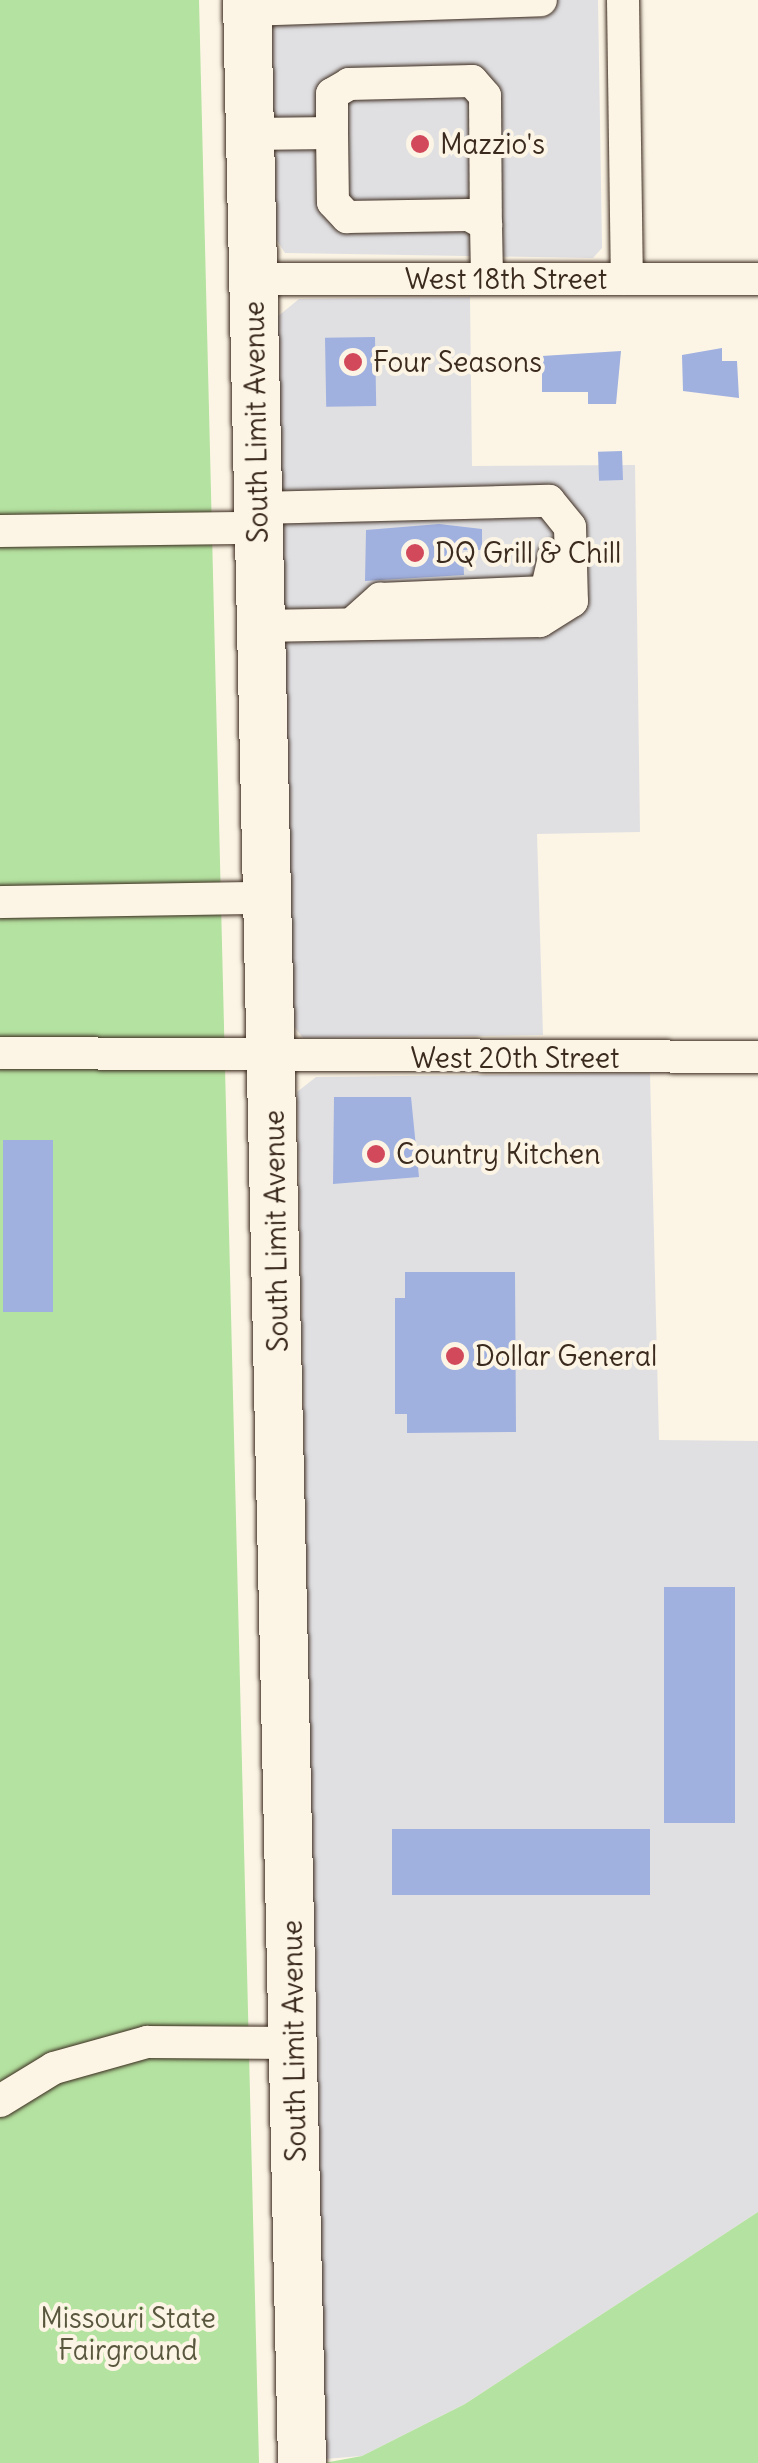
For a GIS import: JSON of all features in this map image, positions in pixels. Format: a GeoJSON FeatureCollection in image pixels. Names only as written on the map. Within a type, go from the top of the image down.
{"type":"FeatureCollection","features":[{"type":"Feature","properties":{"kind":"highway","name":"South Limit Avenue"},"geometry":{"type":"LineString","coordinates":[[247,5],[302,2463]]}},
{"type":"Feature","properties":{"kind":"street"},"geometry":{"type":"LineString","coordinates":[[247,5],[541,0]]}},
{"type":"Feature","properties":{"kind":"street"},"geometry":{"type":"LineString","coordinates":[[623,0],[626,278]]}},
{"type":"Feature","properties":{"kind":"street"},"geometry":{"type":"LineString","coordinates":[[486,224],[468,215],[347,217],[333,202],[332,94],[349,84],[472,81],[484,96],[487,279]]}},
{"type":"Feature","properties":{"kind":"street"},"geometry":{"type":"LineString","coordinates":[[250,134],[332,133]]}},
{"type":"Feature","properties":{"kind":"street","name":"West 18th Street"},"geometry":{"type":"LineString","coordinates":[[253,279],[758,279]]}},
{"type":"Feature","properties":{"kind":"street"},"geometry":{"type":"LineString","coordinates":[[0,531],[258,519],[524,513],[553,539],[555,583],[546,592],[380,600],[352,624],[260,626]]}},
{"type":"Feature","properties":{"kind":"street"},"geometry":{"type":"LineString","coordinates":[[0,902],[266,898]]}},
{"type":"Feature","properties":{"kind":"street","name":"West 20th Street"},"geometry":{"type":"LineString","coordinates":[[0,1053],[272,1060],[758,1056]]}},
{"type":"Feature","properties":{"kind":"street"},"geometry":{"type":"LineString","coordinates":[[0,2101],[54,2068],[147,2042],[294,2043]]}},
{"type":"Feature","properties":{"kind":"shaded area"},"geometry":{"type":"Polygon","coordinates":[[[271,0],[598,0],[602,248],[593,258],[285,253],[276,239],[271,0]]]}},
{"type":"Feature","properties":{"kind":"shaded area"},"geometry":{"type":"Polygon","coordinates":[[[470,297],[472,466],[635,465],[640,832],[537,834],[543,1035],[303,1038],[293,1025],[277,317],[299,299],[470,297]]]}},
{"type":"Feature","properties":{"kind":"shaded area"},"geometry":{"type":"Polygon","coordinates":[[[650,1073],[659,1440],[758,1441],[758,2212],[465,2404],[362,2456],[324,2459],[297,1092],[316,1077],[650,1073]]]}},
{"type":"Feature","properties":{"kind":"green space","name":"Missouri State Fairground"},"geometry":{"type":"Polygon","coordinates":[[[0,0],[199,0],[259,2463],[0,2463],[0,0]]]}},
{"type":"Feature","properties":{"kind":"green space"},"geometry":{"type":"Polygon","coordinates":[[[758,2212],[758,2463],[324,2463],[362,2456],[465,2404],[758,2212]]]}},
{"type":"Feature","properties":{"kind":"building","name":"Four Seasons"},"geometry":{"type":"Polygon","coordinates":[[[375,337],[376,406],[326,407],[325,338],[375,337]]]}},
{"type":"Feature","properties":{"kind":"building"},"geometry":{"type":"Polygon","coordinates":[[[722,348],[722,361],[737,361],[739,398],[683,391],[682,355],[722,348]]]}},
{"type":"Feature","properties":{"kind":"building"},"geometry":{"type":"Polygon","coordinates":[[[621,351],[616,404],[588,404],[588,392],[542,392],[542,356],[621,351]]]}},
{"type":"Feature","properties":{"kind":"building"},"geometry":{"type":"Polygon","coordinates":[[[622,451],[623,480],[599,481],[598,452],[622,451]]]}},
{"type":"Feature","properties":{"kind":"building","name":"DQ Grill & Chill"},"geometry":{"type":"Polygon","coordinates":[[[439,524],[482,529],[482,550],[463,550],[464,575],[365,581],[366,530],[439,524]]]}},
{"type":"Feature","properties":{"kind":"building","name":"Country Kitchen"},"geometry":{"type":"Polygon","coordinates":[[[334,1097],[411,1097],[419,1177],[333,1184],[334,1097]]]}},
{"type":"Feature","properties":{"kind":"building"},"geometry":{"type":"Polygon","coordinates":[[[3,1140],[53,1140],[53,1312],[3,1312],[3,1140]]]}},
{"type":"Feature","properties":{"kind":"building","name":"Dollar General"},"geometry":{"type":"Polygon","coordinates":[[[405,1272],[515,1272],[516,1432],[407,1433],[407,1414],[395,1414],[395,1298],[405,1298],[405,1272]]]}},
{"type":"Feature","properties":{"kind":"building"},"geometry":{"type":"Polygon","coordinates":[[[664,1587],[735,1587],[735,1823],[664,1823],[664,1587]]]}},
{"type":"Feature","properties":{"kind":"building"},"geometry":{"type":"Polygon","coordinates":[[[392,1829],[650,1829],[650,1895],[392,1895],[392,1829]]]}},
{"type":"Feature","properties":{"kind":"place","name":"Mazzio's"},"geometry":{"type":"Point","coordinates":[420,144]}},
{"type":"Feature","properties":{"kind":"place","name":"Four Seasons"},"geometry":{"type":"Point","coordinates":[353,362]}},
{"type":"Feature","properties":{"kind":"place","name":"DQ Grill & Chill"},"geometry":{"type":"Point","coordinates":[415,553]}},
{"type":"Feature","properties":{"kind":"place","name":"Country Kitchen"},"geometry":{"type":"Point","coordinates":[376,1154]}},
{"type":"Feature","properties":{"kind":"place","name":"Dollar General"},"geometry":{"type":"Point","coordinates":[455,1356]}}]}
